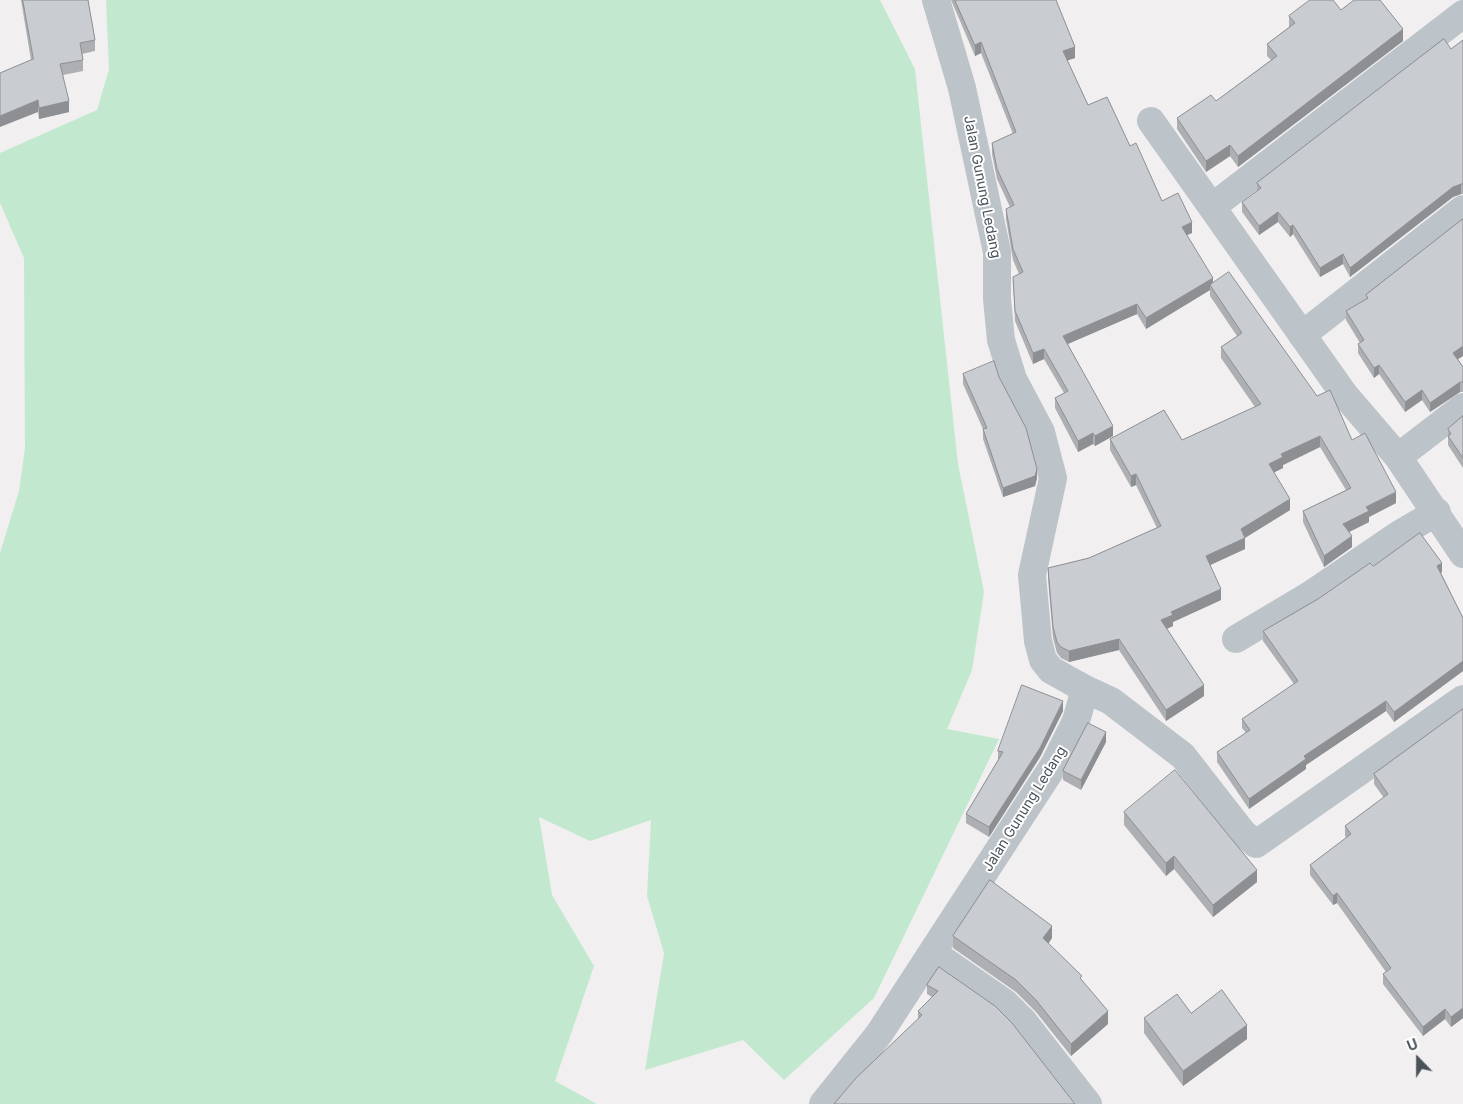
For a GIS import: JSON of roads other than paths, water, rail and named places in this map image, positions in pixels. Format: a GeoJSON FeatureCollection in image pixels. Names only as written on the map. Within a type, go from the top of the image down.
{"type":"FeatureCollection","features":[{"type":"Feature","properties":{"kind":"street","name":"Jalan Gunung Ledang"},"geometry":{"type":"LineString","coordinates":[[823,1104],[880,1034],[1054,766],[1076,721],[1084,689],[1050,670],[1043,660],[1038,641],[1032,576],[1053,478],[1041,432],[1013,379],[1001,340],[997,299],[997,252],[962,88],[936,0]]}},
{"type":"Feature","properties":{"kind":"street"},"geometry":{"type":"LineString","coordinates":[[1212,207],[1463,14]]}},
{"type":"Feature","properties":{"kind":"street"},"geometry":{"type":"LineString","coordinates":[[1152,121],[1344,394],[1398,457],[1437,512],[1463,554]]}},
{"type":"Feature","properties":{"kind":"street"},"geometry":{"type":"LineString","coordinates":[[1302,334],[1463,209]]}},
{"type":"Feature","properties":{"kind":"street"},"geometry":{"type":"LineString","coordinates":[[1398,457],[1463,407]]}},
{"type":"Feature","properties":{"kind":"street"},"geometry":{"type":"LineString","coordinates":[[1236,639],[1310,595],[1398,535],[1437,512]]}},
{"type":"Feature","properties":{"kind":"street"},"geometry":{"type":"LineString","coordinates":[[1084,689],[1112,701],[1183,756],[1243,833],[1256,844],[1463,699]]}},
{"type":"Feature","properties":{"kind":"street"},"geometry":{"type":"LineString","coordinates":[[933,953],[1005,1003],[1024,1022],[1088,1104]]}}]}
